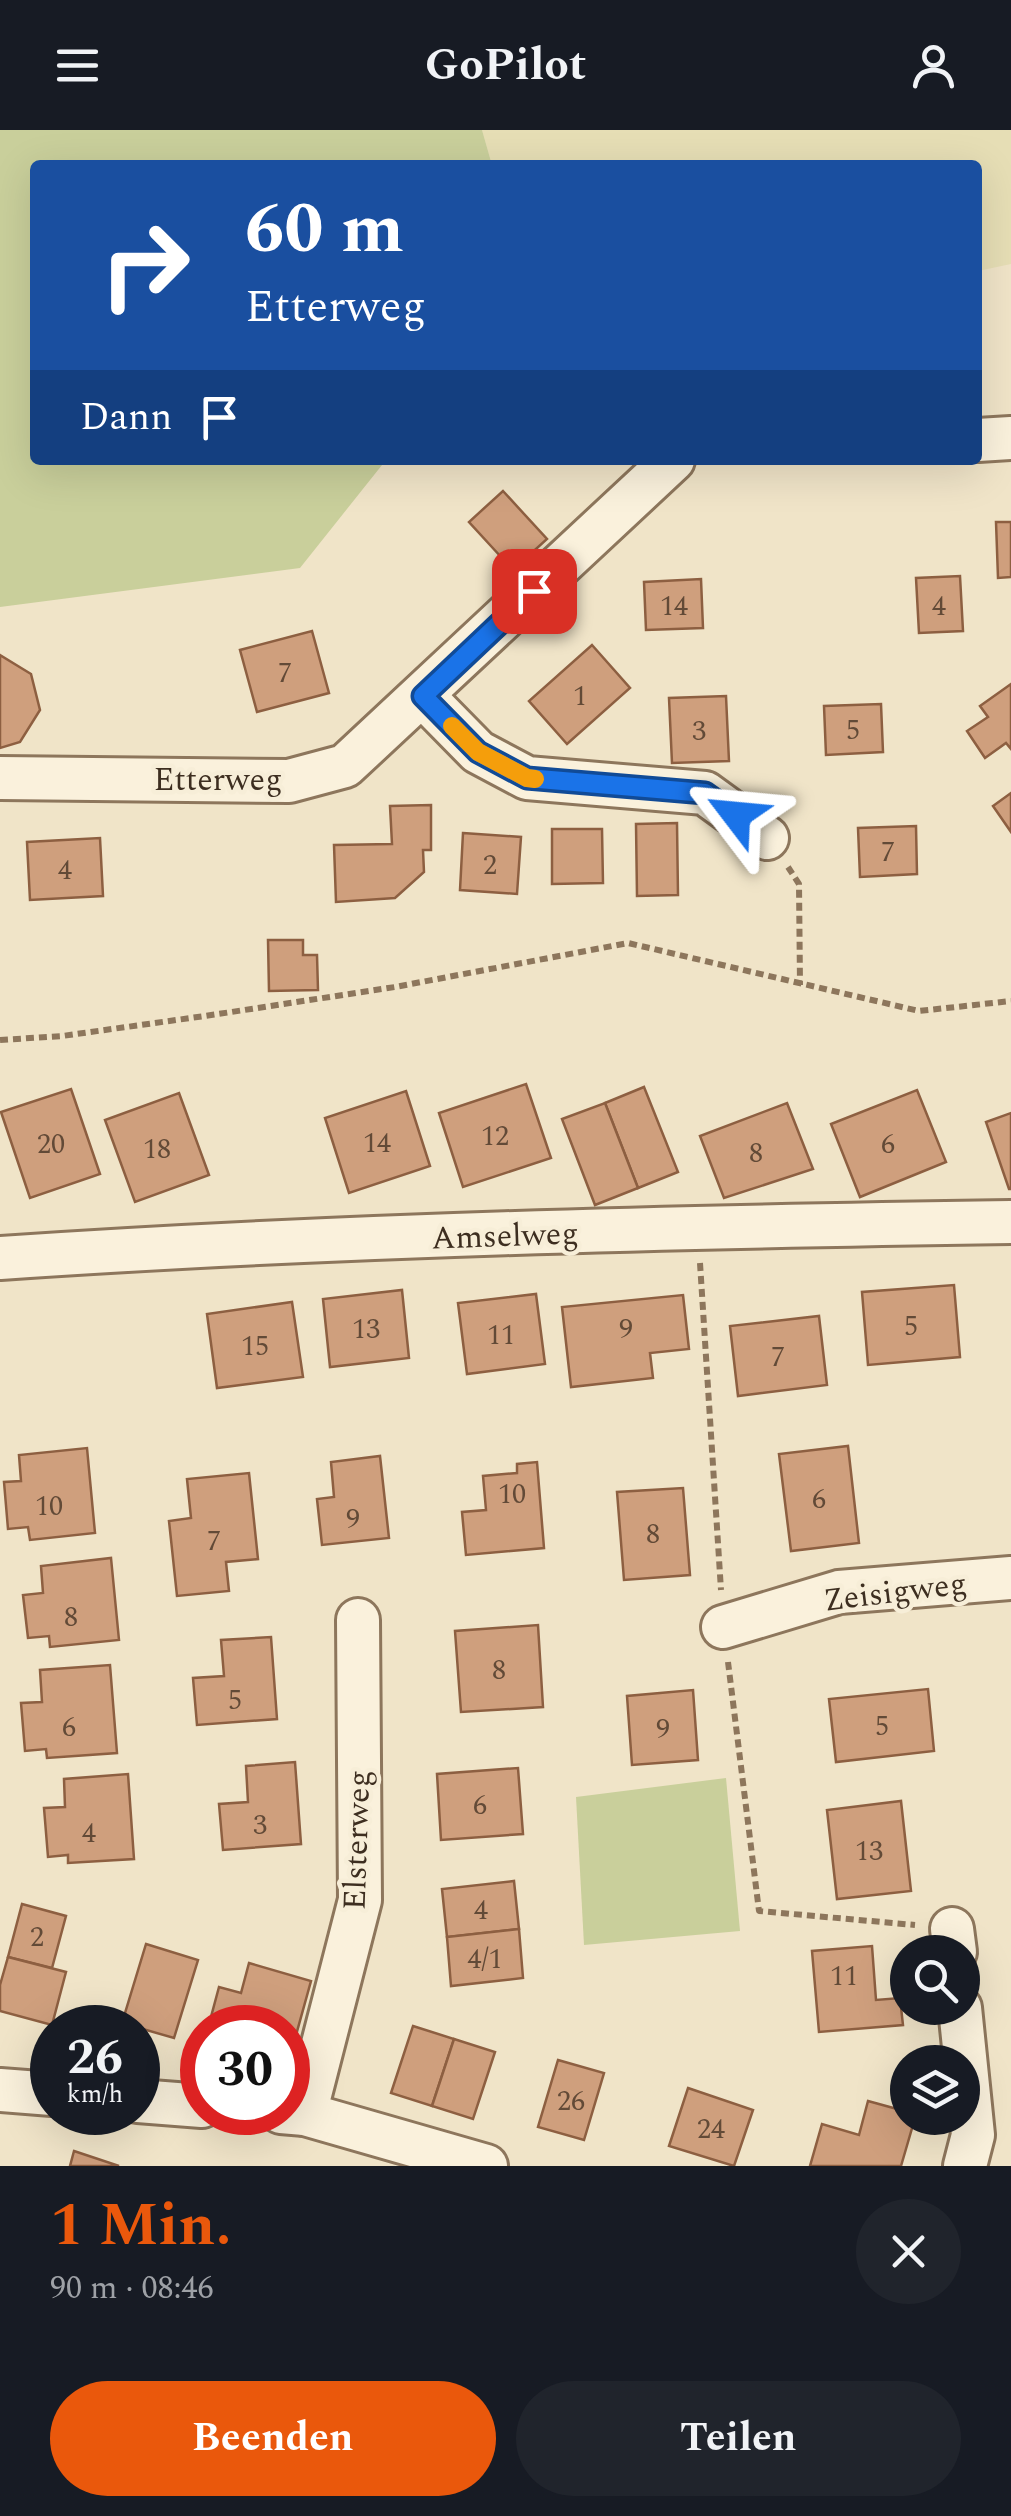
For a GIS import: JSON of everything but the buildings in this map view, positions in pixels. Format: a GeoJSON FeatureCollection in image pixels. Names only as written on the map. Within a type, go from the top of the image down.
{"type":"FeatureCollection","features":[{"type":"Feature","properties":{"kind":"street"},"geometry":{"type":"LineString","coordinates":[[982,440],[1011,438]]}},
{"type":"Feature","properties":{"kind":"street","name":"Etterweg"},"geometry":{"type":"LineString","coordinates":[[0,778],[289,782],[345,766],[668,465]]}},
{"type":"Feature","properties":{"kind":"street"},"geometry":{"type":"LineString","coordinates":[[423,696],[478,752],[527,778],[705,793],[767,838]]}},
{"type":"Feature","properties":{"kind":"street","name":"Amselweg"},"geometry":{"type":"LineString","coordinates":[[0,1258],[697,1227],[1011,1222]]}},
{"type":"Feature","properties":{"kind":"street","name":"Zeisigweg"},"geometry":{"type":"LineString","coordinates":[[723,1627],[839,1592],[1011,1578]]}},
{"type":"Feature","properties":{"kind":"street","name":"Elsterweg"},"geometry":{"type":"LineString","coordinates":[[310,2060],[360,1900],[358,1620]]}},
{"type":"Feature","properties":{"kind":"street"},"geometry":{"type":"LineString","coordinates":[[962,2025],[973,2135],[965,2166]]}},
{"type":"Feature","properties":{"kind":"street"},"geometry":{"type":"LineString","coordinates":[[0,2090],[30,2092]]}},
{"type":"Feature","properties":{"kind":"street"},"geometry":{"type":"LineString","coordinates":[[310,2119],[486,2166]]}},
{"type":"Feature","properties":{"kind":"path"},"geometry":{"type":"LineString","coordinates":[[767,838],[799,884],[800,985]]}},
{"type":"Feature","properties":{"kind":"path"},"geometry":{"type":"LineString","coordinates":[[0,1040],[62,1036],[395,987],[628,943],[918,1011],[1011,1001]]}},
{"type":"Feature","properties":{"kind":"shaded area"},"geometry":{"type":"Polygon","coordinates":[[[482,130],[1011,130],[1011,264],[982,270],[982,160],[491,160],[482,130]]]}},
{"type":"Feature","properties":{"kind":"green space"},"geometry":{"type":"Polygon","coordinates":[[[0,130],[482,130],[491,160],[30,160],[30,465],[382,465],[300,568],[0,607],[0,130]]]}},
{"type":"Feature","properties":{"kind":"green space"},"geometry":{"type":"Polygon","coordinates":[[[726,1778],[740,1931],[584,1945],[576,1797],[726,1778]]]}},
{"type":"Feature","properties":{"kind":"slow traffic"},"geometry":{"type":"LineString","coordinates":[[452,726],[478,752],[535,779]]}},
{"type":"Feature","properties":{"kind":"route"},"geometry":{"type":"LineString","coordinates":[[534,591],[423,696],[478,752],[527,778],[705,793],[736,815]]}}]}
